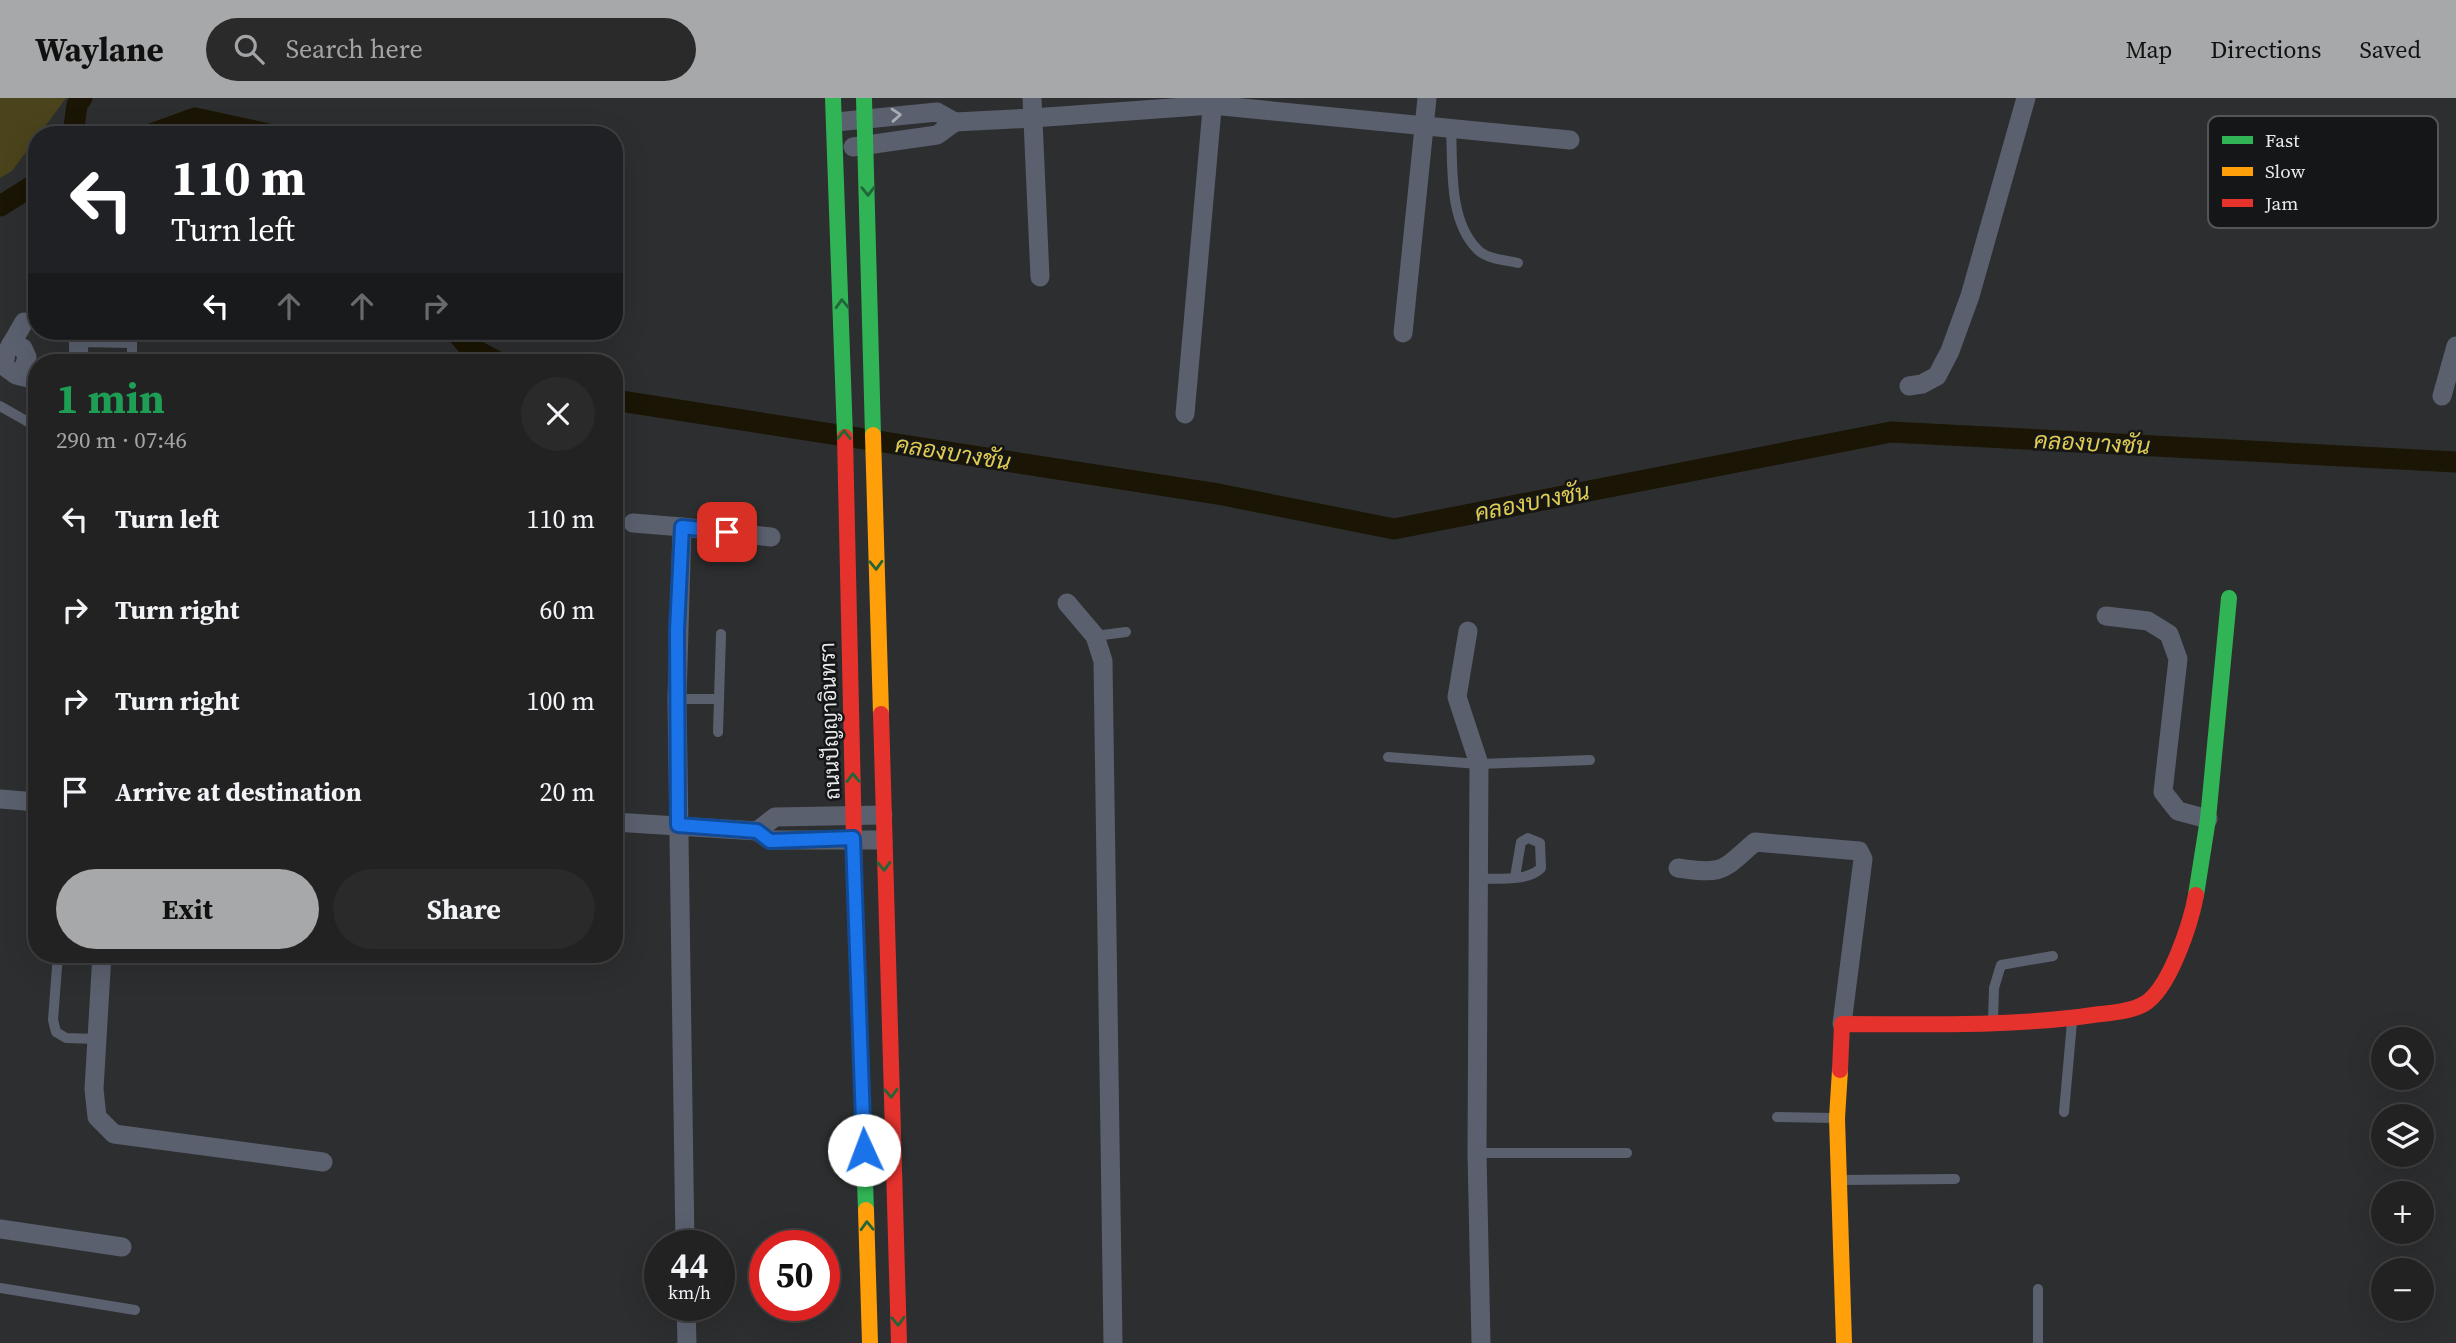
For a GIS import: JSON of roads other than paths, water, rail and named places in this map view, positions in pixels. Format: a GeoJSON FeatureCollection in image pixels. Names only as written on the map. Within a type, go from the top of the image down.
{"type":"FeatureCollection","features":[{"type":"Feature","properties":{"kind":"main road","name":"ถนนปัญญาอินทรา"},"geometry":{"type":"LineString","coordinates":[[833,98],[844,372],[853,838],[870,1343]]}},
{"type":"Feature","properties":{"kind":"main road"},"geometry":{"type":"LineString","coordinates":[[865,107],[873,497],[898,1343]]}},
{"type":"Feature","properties":{"kind":"main road"},"geometry":{"type":"LineString","coordinates":[[1844,1343],[1837,1118],[1842,1024],[2073,1018],[2122,1011],[2146,1003],[2173,966],[2192,917],[2208,819],[2229,598]]}},
{"type":"Feature","properties":{"kind":"street"},"geometry":{"type":"LineString","coordinates":[[1032,98],[1040,277]]}},
{"type":"Feature","properties":{"kind":"street"},"geometry":{"type":"LineString","coordinates":[[1403,332],[1427,98]]}},
{"type":"Feature","properties":{"kind":"street"},"geometry":{"type":"LineString","coordinates":[[1909,386],[1922,384],[1937,376],[1950,351],[1970,296],[2026,98]]}},
{"type":"Feature","properties":{"kind":"street"},"geometry":{"type":"LineString","coordinates":[[836,122],[865,107],[936,112],[955,122],[1212,102],[1570,140]]}},
{"type":"Feature","properties":{"kind":"street"},"geometry":{"type":"LineString","coordinates":[[1185,414],[1212,102]]}},
{"type":"Feature","properties":{"kind":"street"},"geometry":{"type":"LineString","coordinates":[[836,150],[937,135],[955,122]]}},
{"type":"Feature","properties":{"kind":"street"},"geometry":{"type":"LineString","coordinates":[[24,322],[11,344],[4,366],[28,378]]}},
{"type":"Feature","properties":{"kind":"street"},"geometry":{"type":"LineString","coordinates":[[2442,396],[2456,346]]}},
{"type":"Feature","properties":{"kind":"street"},"geometry":{"type":"LineString","coordinates":[[633,523],[771,537]]}},
{"type":"Feature","properties":{"kind":"street"},"geometry":{"type":"LineString","coordinates":[[682,527],[677,699],[685,1230]]}},
{"type":"Feature","properties":{"kind":"street"},"geometry":{"type":"LineString","coordinates":[[1067,603],[1095,636],[1103,661],[1113,1343]]}},
{"type":"Feature","properties":{"kind":"street"},"geometry":{"type":"LineString","coordinates":[[2106,616],[2148,621],[2169,634],[2178,659],[2163,792],[2178,811],[2208,819]]}},
{"type":"Feature","properties":{"kind":"street"},"geometry":{"type":"LineString","coordinates":[[1468,631],[1457,697],[1479,764],[1477,1153],[1481,1343]]}},
{"type":"Feature","properties":{"kind":"street"},"geometry":{"type":"LineString","coordinates":[[0,799],[28,801]]}},
{"type":"Feature","properties":{"kind":"street"},"geometry":{"type":"LineString","coordinates":[[757,831],[775,817],[883,815]]}},
{"type":"Feature","properties":{"kind":"street"},"geometry":{"type":"LineString","coordinates":[[623,822],[757,831],[770,841],[853,838],[883,840]]}},
{"type":"Feature","properties":{"kind":"street"},"geometry":{"type":"LineString","coordinates":[[1678,868],[1705,872],[1726,868],[1755,842],[1859,851],[1863,859],[1842,1024]]}},
{"type":"Feature","properties":{"kind":"street"},"geometry":{"type":"LineString","coordinates":[[101,963],[94,1089],[97,1117],[114,1134],[323,1162]]}},
{"type":"Feature","properties":{"kind":"street"},"geometry":{"type":"LineString","coordinates":[[0,1229],[122,1247]]}},
{"type":"Feature","properties":{"kind":"street"},"geometry":{"type":"LineString","coordinates":[[686,1321],[687,1343]]}},
{"type":"Feature","properties":{"kind":"lane"},"geometry":{"type":"LineString","coordinates":[[1451,128],[1459,216],[1477,249],[1495,258],[1518,262]]}},
{"type":"Feature","properties":{"kind":"lane"},"geometry":{"type":"LineString","coordinates":[[131,340],[132,354]]}},
{"type":"Feature","properties":{"kind":"lane"},"geometry":{"type":"LineString","coordinates":[[79,345],[131,343]]}},
{"type":"Feature","properties":{"kind":"lane"},"geometry":{"type":"LineString","coordinates":[[0,406],[28,422]]}},
{"type":"Feature","properties":{"kind":"lane"},"geometry":{"type":"LineString","coordinates":[[1095,636],[1126,632]]}},
{"type":"Feature","properties":{"kind":"lane"},"geometry":{"type":"LineString","coordinates":[[718,732],[721,634]]}},
{"type":"Feature","properties":{"kind":"lane"},"geometry":{"type":"LineString","coordinates":[[677,699],[719,699]]}},
{"type":"Feature","properties":{"kind":"lane"},"geometry":{"type":"LineString","coordinates":[[1388,757],[1479,764],[1590,760]]}},
{"type":"Feature","properties":{"kind":"lane"},"geometry":{"type":"LineString","coordinates":[[1478,879],[1515,877]]}},
{"type":"Feature","properties":{"kind":"lane"},"geometry":{"type":"LineString","coordinates":[[1993,1022],[1994,988],[2001,965],[2053,956]]}},
{"type":"Feature","properties":{"kind":"lane"},"geometry":{"type":"LineString","coordinates":[[57,963],[53,1020],[56,1032],[66,1038],[97,1039]]}},
{"type":"Feature","properties":{"kind":"lane"},"geometry":{"type":"LineString","coordinates":[[2064,1112],[2073,1018]]}},
{"type":"Feature","properties":{"kind":"lane"},"geometry":{"type":"LineString","coordinates":[[1776,1117],[1837,1118]]}},
{"type":"Feature","properties":{"kind":"lane"},"geometry":{"type":"LineString","coordinates":[[1477,1153],[1627,1153]]}},
{"type":"Feature","properties":{"kind":"lane"},"geometry":{"type":"LineString","coordinates":[[1839,1180],[1955,1179]]}},
{"type":"Feature","properties":{"kind":"lane"},"geometry":{"type":"LineString","coordinates":[[0,1288],[135,1310]]}},
{"type":"Feature","properties":{"kind":"lane"},"geometry":{"type":"LineString","coordinates":[[2038,1289],[2038,1343]]}},
{"type":"Feature","properties":{"kind":"waterway"},"geometry":{"type":"LineString","coordinates":[[74,126],[77,105],[82,98]]}},
{"type":"Feature","properties":{"kind":"waterway","name":"คลองบางชัน"},"geometry":{"type":"LineString","coordinates":[[173,126],[195,118],[232,126]]}},
{"type":"Feature","properties":{"kind":"waterway","name":"คลองบางชัน"},"geometry":{"type":"LineString","coordinates":[[0,206],[28,189]]}},
{"type":"Feature","properties":{"kind":"waterway","name":"คลองบางชัน"},"geometry":{"type":"LineString","coordinates":[[463,340],[483,354]]}},
{"type":"Feature","properties":{"kind":"waterway","name":"คลองบางชัน"},"geometry":{"type":"LineString","coordinates":[[623,401],[1218,494],[1394,529],[1891,432],[2456,462]]}}]}
